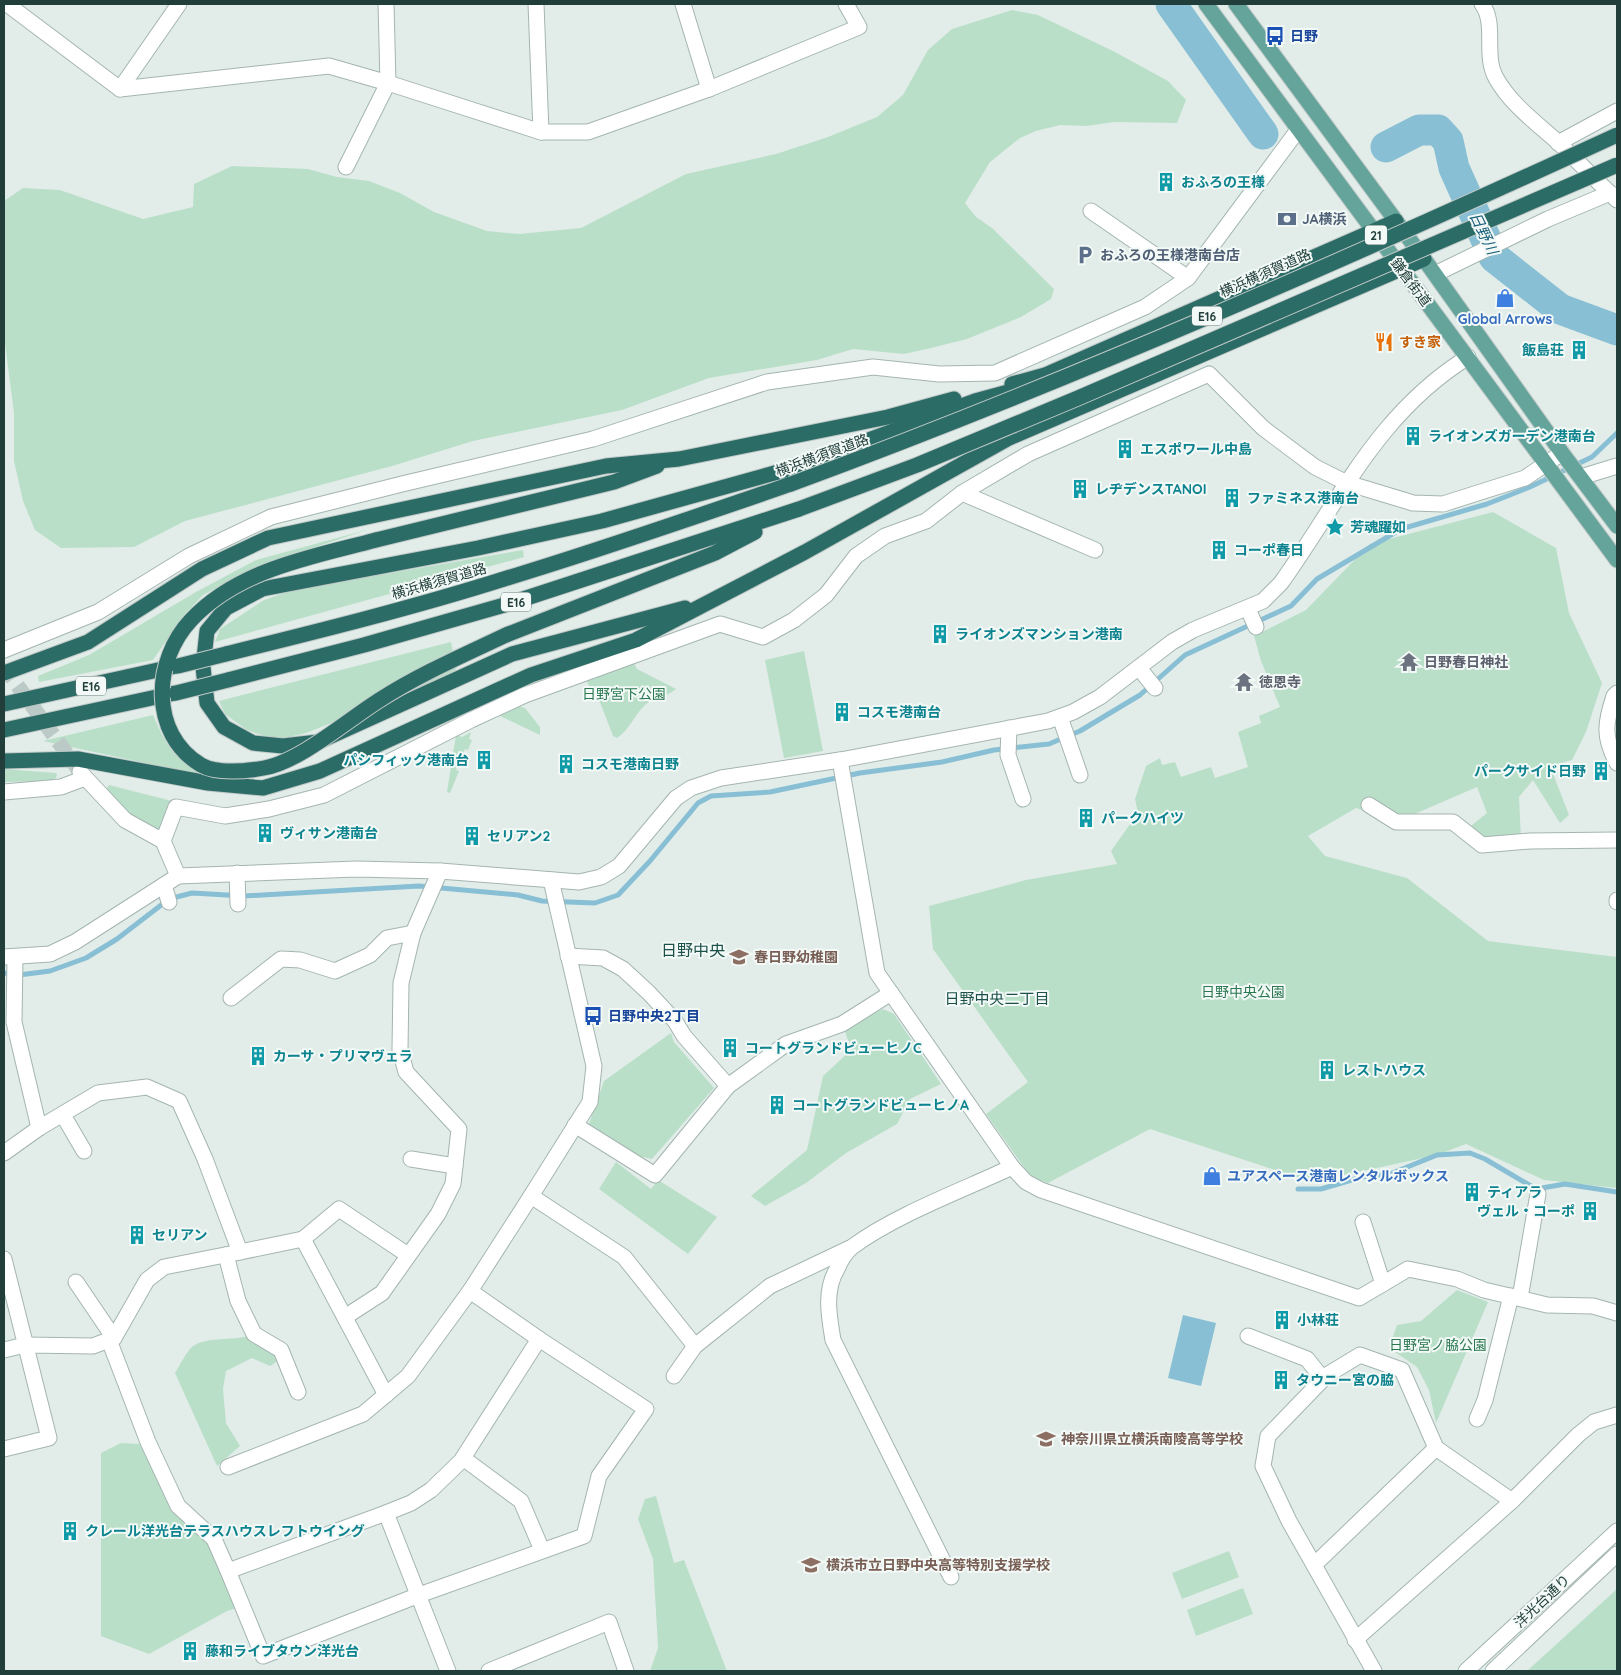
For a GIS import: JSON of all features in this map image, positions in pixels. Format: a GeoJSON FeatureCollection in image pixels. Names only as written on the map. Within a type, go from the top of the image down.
{"type":"FeatureCollection","features":[{"type":"Feature","properties":{"kind":"highway","name":"横浜横須賀道路"},"geometry":{"type":"LineString","coordinates":[[4,704],[178,666],[360,621],[502,580],[626,541],[790,477],[908,441],[1214,313],[1617,135]]}},
{"type":"Feature","properties":{"kind":"highway","name":"E16"},"geometry":{"type":"LineString","coordinates":[[4,730],[176,693],[364,645],[508,604],[799,509],[917,465],[1078,398],[1617,165]]}},
{"type":"Feature","properties":{"kind":"highway"},"geometry":{"type":"LineString","coordinates":[[4,672],[88,642],[202,569],[268,538],[606,466],[679,458],[888,417],[1045,375],[1396,221]]}},
{"type":"Feature","properties":{"kind":"highway"},"geometry":{"type":"LineString","coordinates":[[4,761],[78,759],[208,783],[262,788],[320,771],[531,675],[636,640],[805,552],[1009,438],[1424,259]]}},
{"type":"Feature","properties":{"kind":"highway"},"geometry":{"type":"LineString","coordinates":[[679,458],[614,482],[274,567],[248,580],[208,605],[182,632],[168,657],[163,678],[162,695],[168,729],[178,745],[202,766],[237,772],[267,768],[288,759],[417,677],[506,634],[715,553],[799,509]]}},
{"type":"Feature","properties":{"kind":"highway"},"geometry":{"type":"LineString","coordinates":[[704,604],[512,654],[318,742],[284,746],[253,742],[224,727],[207,703],[203,667],[207,631],[226,608],[262,589],[478,548],[790,477]]}},
{"type":"Feature","properties":{"kind":"main road","name":"鎌倉街道"},"geometry":{"type":"LineString","coordinates":[[1206,4],[1401,270],[1548,464],[1617,560]]}},
{"type":"Feature","properties":{"kind":"main road","name":"鎌倉街道"},"geometry":{"type":"LineString","coordinates":[[1236,4],[1435,274],[1563,454],[1617,526]]}},
{"type":"Feature","properties":{"kind":"street"},"geometry":{"type":"LineString","coordinates":[[7,4],[120,89],[329,66],[542,132],[588,132],[709,89],[859,27],[846,4]]}},
{"type":"Feature","properties":{"kind":"street"},"geometry":{"type":"LineString","coordinates":[[120,89],[179,4]]}},
{"type":"Feature","properties":{"kind":"street"},"geometry":{"type":"LineString","coordinates":[[346,167],[388,83],[386,4]]}},
{"type":"Feature","properties":{"kind":"street"},"geometry":{"type":"LineString","coordinates":[[536,4],[542,132]]}},
{"type":"Feature","properties":{"kind":"street"},"geometry":{"type":"LineString","coordinates":[[683,4],[709,89]]}},
{"type":"Feature","properties":{"kind":"street"},"geometry":{"type":"LineString","coordinates":[[1435,274],[1498,242],[1613,197],[1558,143],[1525,114],[1496,78],[1491,63],[1488,16],[1482,4]]}},
{"type":"Feature","properties":{"kind":"street"},"geometry":{"type":"LineString","coordinates":[[1558,143],[1617,112]]}},
{"type":"Feature","properties":{"kind":"street"},"geometry":{"type":"LineString","coordinates":[[4,650],[98,612],[189,556],[271,517],[593,439],[767,382],[873,366],[939,374],[995,373],[1145,307],[1188,278],[1298,130]]}},
{"type":"Feature","properties":{"kind":"street"},"geometry":{"type":"LineString","coordinates":[[1091,212],[1188,278]]}},
{"type":"Feature","properties":{"kind":"street"},"geometry":{"type":"LineString","coordinates":[[178,876],[237,879],[356,869],[439,874],[552,885],[579,882],[601,876],[619,866],[676,798],[691,788],[721,778],[841,763],[1009,733],[1062,721],[1100,697],[1147,678],[1172,642],[1193,630],[1249,611],[1263,601],[1281,583],[1367,450],[1398,413],[1435,379],[1468,357]]}},
{"type":"Feature","properties":{"kind":"street"},"geometry":{"type":"LineString","coordinates":[[163,841],[176,807],[225,816],[270,809],[324,796],[438,736],[525,695],[720,624],[763,638],[794,620],[826,595],[856,556],[885,536],[926,521],[962,493],[1028,454],[1209,374],[1263,428],[1315,467],[1347,483],[1414,503],[1443,504],[1525,478],[1563,454]]}},
{"type":"Feature","properties":{"kind":"street"},"geometry":{"type":"LineString","coordinates":[[1579,474],[1617,466]]}},
{"type":"Feature","properties":{"kind":"street"},"geometry":{"type":"LineString","coordinates":[[962,493],[1094,550]]}},
{"type":"Feature","properties":{"kind":"street"},"geometry":{"type":"LineString","coordinates":[[1249,611],[1256,627]]}},
{"type":"Feature","properties":{"kind":"street"},"geometry":{"type":"LineString","coordinates":[[1617,693],[1614,696],[1605,722],[1617,764]]}},
{"type":"Feature","properties":{"kind":"street"},"geometry":{"type":"LineString","coordinates":[[1062,721],[1080,775]]}},
{"type":"Feature","properties":{"kind":"street"},"geometry":{"type":"LineString","coordinates":[[1009,733],[1008,755],[1022,799]]}},
{"type":"Feature","properties":{"kind":"street"},"geometry":{"type":"LineString","coordinates":[[841,763],[877,973],[1012,1167],[1026,1182],[1041,1190],[1359,1298],[1408,1269],[1457,1279],[1484,1290],[1547,1305],[1593,1306],[1617,1314]]}},
{"type":"Feature","properties":{"kind":"street"},"geometry":{"type":"LineString","coordinates":[[4,792],[61,787],[83,775],[125,820],[163,841],[178,876]]}},
{"type":"Feature","properties":{"kind":"street"},"geometry":{"type":"LineString","coordinates":[[1369,805],[1396,822],[1453,822],[1482,845],[1530,841],[1617,840]]}},
{"type":"Feature","properties":{"kind":"street"},"geometry":{"type":"LineString","coordinates":[[345,1317],[382,1293],[438,1214],[453,1184],[459,1129],[406,1072],[400,1050],[401,983],[413,934],[439,874]]}},
{"type":"Feature","properties":{"kind":"street"},"geometry":{"type":"LineString","coordinates":[[38,1128],[14,1022],[14,986],[11,959],[50,954],[75,942],[166,891],[178,876]]}},
{"type":"Feature","properties":{"kind":"street"},"geometry":{"type":"LineString","coordinates":[[237,879],[238,904]]}},
{"type":"Feature","properties":{"kind":"street"},"geometry":{"type":"LineString","coordinates":[[228,1467],[363,1414],[408,1376],[470,1291],[590,1102],[594,1066],[552,885]]}},
{"type":"Feature","properties":{"kind":"street"},"geometry":{"type":"LineString","coordinates":[[231,998],[281,959],[300,960],[335,971],[370,955],[387,938],[413,934]]}},
{"type":"Feature","properties":{"kind":"street"},"geometry":{"type":"LineString","coordinates":[[568,956],[603,958],[623,969],[650,993],[675,1020],[684,1036],[728,1086]]}},
{"type":"Feature","properties":{"kind":"street"},"geometry":{"type":"LineString","coordinates":[[575,1125],[656,1175],[728,1086],[786,1044],[842,1024],[891,993]]}},
{"type":"Feature","properties":{"kind":"street"},"geometry":{"type":"LineString","coordinates":[[4,1153],[38,1128],[98,1093],[147,1087],[179,1101],[205,1159],[233,1253],[238,1301],[254,1334],[281,1350],[298,1392]]}},
{"type":"Feature","properties":{"kind":"street"},"geometry":{"type":"LineString","coordinates":[[63,1114],[84,1151]]}},
{"type":"Feature","properties":{"kind":"street"},"geometry":{"type":"LineString","coordinates":[[411,1160],[455,1166]]}},
{"type":"Feature","properties":{"kind":"street"},"geometry":{"type":"LineString","coordinates":[[674,1376],[695,1346],[770,1286],[850,1248],[892,1223],[1012,1167]]}},
{"type":"Feature","properties":{"kind":"street"},"geometry":{"type":"LineString","coordinates":[[1477,1419],[1516,1297],[1538,1194]]}},
{"type":"Feature","properties":{"kind":"street"},"geometry":{"type":"LineString","coordinates":[[530,1196],[624,1258],[695,1346]]}},
{"type":"Feature","properties":{"kind":"street"},"geometry":{"type":"LineString","coordinates":[[4,1350],[25,1345],[93,1346],[111,1339],[147,1280],[164,1267],[303,1239],[339,1209],[408,1256]]}},
{"type":"Feature","properties":{"kind":"street"},"geometry":{"type":"LineString","coordinates":[[1363,1222],[1383,1284]]}},
{"type":"Feature","properties":{"kind":"street"},"geometry":{"type":"LineString","coordinates":[[303,1239],[386,1395]]}},
{"type":"Feature","properties":{"kind":"street"},"geometry":{"type":"LineString","coordinates":[[850,1248],[836,1271],[829,1290],[828,1311],[833,1340],[951,1577]]}},
{"type":"Feature","properties":{"kind":"street"},"geometry":{"type":"LineString","coordinates":[[4,1259],[49,1438],[4,1450]]}},
{"type":"Feature","properties":{"kind":"street"},"geometry":{"type":"LineString","coordinates":[[76,1282],[111,1339],[148,1442],[178,1506],[214,1539],[263,1656],[419,1595],[584,1536],[599,1476],[646,1409],[470,1291]]}},
{"type":"Feature","properties":{"kind":"street"},"geometry":{"type":"LineString","coordinates":[[1248,1336],[1307,1359],[1323,1379]]}},
{"type":"Feature","properties":{"kind":"street"},"geometry":{"type":"LineString","coordinates":[[228,1570],[411,1504],[431,1490],[463,1458],[539,1339]]}},
{"type":"Feature","properties":{"kind":"street"},"geometry":{"type":"LineString","coordinates":[[1374,1671],[1314,1565],[1263,1466],[1268,1436],[1323,1379],[1360,1355],[1402,1370],[1436,1448],[1512,1501]]}},
{"type":"Feature","properties":{"kind":"street"},"geometry":{"type":"LineString","coordinates":[[1355,1640],[1512,1501],[1594,1422],[1617,1415]]}},
{"type":"Feature","properties":{"kind":"street"},"geometry":{"type":"LineString","coordinates":[[1314,1565],[1436,1448]]}},
{"type":"Feature","properties":{"kind":"street"},"geometry":{"type":"LineString","coordinates":[[463,1458],[522,1501],[542,1550]]}},
{"type":"Feature","properties":{"kind":"street"},"geometry":{"type":"LineString","coordinates":[[386,1513],[448,1671]]}},
{"type":"Feature","properties":{"kind":"street","name":"洋光台通り"},"geometry":{"type":"LineString","coordinates":[[1466,1671],[1617,1531]]}},
{"type":"Feature","properties":{"kind":"street","name":"洋光台通り"},"geometry":{"type":"LineString","coordinates":[[1493,1671],[1617,1554]]}},
{"type":"Feature","properties":{"kind":"street"},"geometry":{"type":"LineString","coordinates":[[489,1671],[609,1622],[626,1671]]}},
{"type":"Feature","properties":{"kind":"green space"},"geometry":{"type":"Polygon","coordinates":[[[1012,10],[1038,15],[1115,52],[1168,81],[1186,100],[1177,123],[1114,122],[1086,126],[1060,125],[1036,131],[1020,138],[990,162],[965,203],[976,217],[992,228],[1054,289],[1051,299],[1021,317],[967,339],[904,354],[853,349],[817,360],[709,378],[622,410],[473,441],[392,466],[185,521],[134,547],[61,548],[35,530],[23,501],[14,461],[14,413],[4,336],[4,201],[23,188],[60,190],[143,219],[193,207],[194,184],[232,166],[308,169],[337,177],[369,181],[400,193],[434,212],[487,231],[519,234],[581,228],[686,174],[776,154],[828,137],[877,117],[903,95],[928,50],[952,29],[1012,10]]]}},
{"type":"Feature","properties":{"kind":"green space","name":"日野中央公園"},"geometry":{"type":"Polygon","coordinates":[[[1493,512],[1556,548],[1569,613],[1602,683],[1586,732],[1572,760],[1550,766],[1569,815],[1560,823],[1533,780],[1519,797],[1521,839],[1483,841],[1467,829],[1487,813],[1477,787],[1396,822],[1356,808],[1308,836],[1325,856],[1407,878],[1488,941],[1617,957],[1617,1188],[1544,1180],[1466,1144],[1437,1155],[1312,1182],[1150,1129],[1048,1183],[1031,1177],[986,1114],[1028,1082],[933,949],[929,906],[1026,880],[1117,864],[1111,851],[1138,813],[1135,799],[1146,766],[1160,758],[1162,765],[1175,762],[1181,777],[1211,767],[1215,778],[1248,767],[1238,732],[1261,723],[1259,716],[1280,707],[1261,661],[1254,636],[1306,610],[1370,544],[1493,512]]]}},
{"type":"Feature","properties":{"kind":"green space"},"geometry":{"type":"Polygon","coordinates":[[[370,529],[258,566],[203,595],[184,615],[153,660],[39,682],[38,676],[89,655],[196,592],[256,560],[370,529]]]}},
{"type":"Feature","properties":{"kind":"green space"},"geometry":{"type":"Polygon","coordinates":[[[523,550],[524,557],[215,642],[220,629],[264,600],[293,590],[523,550]]]}},
{"type":"Feature","properties":{"kind":"green space"},"geometry":{"type":"Polygon","coordinates":[[[451,642],[456,670],[421,688],[306,733],[276,740],[247,730],[225,714],[219,701],[451,642]]]}},
{"type":"Feature","properties":{"kind":"green space"},"geometry":{"type":"Polygon","coordinates":[[[804,651],[823,751],[784,758],[765,660],[804,651]]]}},
{"type":"Feature","properties":{"kind":"green space","name":"日野宮下公園"},"geometry":{"type":"Polygon","coordinates":[[[634,663],[637,669],[676,689],[653,699],[645,705],[626,730],[617,738],[613,736],[598,697],[593,696],[587,681],[634,663]]]}},
{"type":"Feature","properties":{"kind":"green space"},"geometry":{"type":"Polygon","coordinates":[[[518,706],[525,708],[540,727],[540,735],[496,714],[518,706]]]}},
{"type":"Feature","properties":{"kind":"green space"},"geometry":{"type":"Polygon","coordinates":[[[153,715],[173,751],[186,763],[206,776],[43,741],[153,715]]]}},
{"type":"Feature","properties":{"kind":"green space"},"geometry":{"type":"Polygon","coordinates":[[[471,732],[469,739],[472,740],[468,750],[465,749],[456,770],[459,771],[450,793],[447,792],[456,735],[462,737],[471,732]]]}},
{"type":"Feature","properties":{"kind":"green space"},"geometry":{"type":"Polygon","coordinates":[[[4,769],[57,774],[56,778],[49,781],[4,782],[4,769]]]}},
{"type":"Feature","properties":{"kind":"green space"},"geometry":{"type":"Polygon","coordinates":[[[109,785],[172,801],[160,832],[121,809],[105,791],[109,785]]]}},
{"type":"Feature","properties":{"kind":"green space"},"geometry":{"type":"Polygon","coordinates":[[[883,1009],[894,1014],[941,1084],[910,1099],[897,1124],[846,1153],[806,1183],[765,1206],[751,1196],[807,1150],[823,1076],[851,1050],[844,1028],[883,1009]]]}},
{"type":"Feature","properties":{"kind":"green space"},"geometry":{"type":"Polygon","coordinates":[[[671,1033],[674,1042],[714,1088],[652,1159],[635,1155],[589,1124],[604,1081],[671,1033]]]}},
{"type":"Feature","properties":{"kind":"green space"},"geometry":{"type":"Polygon","coordinates":[[[616,1162],[651,1189],[658,1180],[717,1217],[688,1254],[599,1189],[616,1162]]]}},
{"type":"Feature","properties":{"kind":"green space","name":"日野宮ノ脇公園"},"geometry":{"type":"Polygon","coordinates":[[[1457,1290],[1488,1302],[1436,1423],[1429,1390],[1417,1367],[1389,1348],[1397,1325],[1421,1321],[1457,1290]]]}},
{"type":"Feature","properties":{"kind":"green space"},"geometry":{"type":"Polygon","coordinates":[[[250,1335],[281,1359],[270,1366],[252,1358],[226,1371],[223,1389],[226,1423],[240,1446],[217,1466],[175,1373],[190,1349],[195,1345],[210,1340],[250,1335]]]}},
{"type":"Feature","properties":{"kind":"green space"},"geometry":{"type":"Polygon","coordinates":[[[121,1443],[142,1444],[208,1541],[237,1608],[227,1611],[149,1654],[101,1636],[101,1453],[121,1443]]]}},
{"type":"Feature","properties":{"kind":"green space"},"geometry":{"type":"Polygon","coordinates":[[[656,1496],[674,1563],[684,1560],[727,1671],[650,1671],[658,1648],[653,1559],[638,1519],[645,1499],[656,1496]]]}},
{"type":"Feature","properties":{"kind":"green space"},"geometry":{"type":"Polygon","coordinates":[[[1229,1551],[1239,1577],[1182,1599],[1172,1573],[1229,1551]]]}},
{"type":"Feature","properties":{"kind":"green space"},"geometry":{"type":"Polygon","coordinates":[[[1243,1588],[1253,1614],[1196,1636],[1187,1610],[1243,1588]]]}},
{"type":"Feature","properties":{"kind":"green space"},"geometry":{"type":"Polygon","coordinates":[[[1617,1589],[1617,1671],[1527,1671],[1617,1589]]]}},
{"type":"Feature","properties":{"kind":"water"},"geometry":{"type":"Polygon","coordinates":[[[1183,1315],[1216,1323],[1201,1386],[1168,1378],[1183,1315]]]}},
{"type":"Feature","properties":{"kind":"waterway","name":"日野川"},"geometry":{"type":"LineString","coordinates":[[1171,4],[1263,134]]}},
{"type":"Feature","properties":{"kind":"waterway","name":"日野川"},"geometry":{"type":"LineString","coordinates":[[1386,147],[1419,130],[1438,130],[1448,141],[1454,168],[1494,257],[1560,309],[1617,330]]}},
{"type":"Feature","properties":{"kind":"waterway"},"geometry":{"type":"LineString","coordinates":[[4,973],[19,975],[50,971],[86,958],[117,939],[169,899],[192,893],[244,896],[419,886],[518,895],[542,901],[595,903],[618,895],[650,861],[698,803],[711,796],[770,792],[860,773],[942,762],[994,750],[1049,744],[1080,731],[1140,695],[1185,655],[1291,606],[1317,579],[1401,529],[1487,504],[1530,487],[1592,457],[1617,433]]}},
{"type":"Feature","properties":{"kind":"waterway"},"geometry":{"type":"LineString","coordinates":[[1298,1189],[1321,1189],[1362,1177],[1390,1174],[1437,1155],[1470,1153],[1485,1159],[1536,1189],[1565,1184],[1617,1192]]}},
{"type":"Feature","properties":{"kind":"tunnel"},"geometry":{"type":"LineString","coordinates":[[4,667],[78,769]]}},
{"type":"Feature","properties":{"kind":"place","name":"日野"},"geometry":{"type":"Point","coordinates":[1275,36]}},
{"type":"Feature","properties":{"kind":"place","name":"おふろの王様"},"geometry":{"type":"Point","coordinates":[1166,182]}},
{"type":"Feature","properties":{"kind":"place","name":"JA横浜"},"geometry":{"type":"Point","coordinates":[1287,219]}},
{"type":"Feature","properties":{"kind":"place","name":"おふろの王様港南台店"},"geometry":{"type":"Point","coordinates":[1085,255]}},
{"type":"Feature","properties":{"kind":"place","name":"Global Arrows"},"geometry":{"type":"Point","coordinates":[1505,298]}},
{"type":"Feature","properties":{"kind":"place","name":"すき家"},"geometry":{"type":"Point","coordinates":[1384,342]}},
{"type":"Feature","properties":{"kind":"place","name":"飯島荘"},"geometry":{"type":"Point","coordinates":[1579,350]}},
{"type":"Feature","properties":{"kind":"place","name":"ライオンズガーデン港南台"},"geometry":{"type":"Point","coordinates":[1413,436]}},
{"type":"Feature","properties":{"kind":"place","name":"エスポワール中島"},"geometry":{"type":"Point","coordinates":[1125,449]}},
{"type":"Feature","properties":{"kind":"place","name":"レヂデンスTANOI"},"geometry":{"type":"Point","coordinates":[1080,489]}},
{"type":"Feature","properties":{"kind":"place","name":"ファミネス港南台"},"geometry":{"type":"Point","coordinates":[1232,498]}},
{"type":"Feature","properties":{"kind":"place","name":"芳魂躍如"},"geometry":{"type":"Point","coordinates":[1335,527]}},
{"type":"Feature","properties":{"kind":"place","name":"コーポ春日"},"geometry":{"type":"Point","coordinates":[1219,550]}},
{"type":"Feature","properties":{"kind":"place","name":"ライオンズマンション港南"},"geometry":{"type":"Point","coordinates":[940,634]}},
{"type":"Feature","properties":{"kind":"place","name":"日野春日神社"},"geometry":{"type":"Point","coordinates":[1409,662]}},
{"type":"Feature","properties":{"kind":"place","name":"徳恩寺"},"geometry":{"type":"Point","coordinates":[1244,682]}},
{"type":"Feature","properties":{"kind":"place","name":"コスモ港南台"},"geometry":{"type":"Point","coordinates":[842,712]}},
{"type":"Feature","properties":{"kind":"place","name":"パシフィック港南台"},"geometry":{"type":"Point","coordinates":[484,760]}},
{"type":"Feature","properties":{"kind":"place","name":"コスモ港南日野"},"geometry":{"type":"Point","coordinates":[566,764]}},
{"type":"Feature","properties":{"kind":"place","name":"パークサイド日野"},"geometry":{"type":"Point","coordinates":[1601,771]}},
{"type":"Feature","properties":{"kind":"place","name":"パークハイツ"},"geometry":{"type":"Point","coordinates":[1086,818]}},
{"type":"Feature","properties":{"kind":"place","name":"ヴィサン港南台"},"geometry":{"type":"Point","coordinates":[265,833]}},
{"type":"Feature","properties":{"kind":"place","name":"セリアン2"},"geometry":{"type":"Point","coordinates":[472,836]}},
{"type":"Feature","properties":{"kind":"place","name":"春日野幼稚園"},"geometry":{"type":"Point","coordinates":[739,957]}},
{"type":"Feature","properties":{"kind":"place","name":"日野中央2丁目"},"geometry":{"type":"Point","coordinates":[593,1016]}},
{"type":"Feature","properties":{"kind":"place","name":"コートグランドビューヒノC"},"geometry":{"type":"Point","coordinates":[730,1048]}},
{"type":"Feature","properties":{"kind":"place","name":"カーサ・プリマヴェラ"},"geometry":{"type":"Point","coordinates":[258,1056]}},
{"type":"Feature","properties":{"kind":"place","name":"レストハウス"},"geometry":{"type":"Point","coordinates":[1327,1070]}},
{"type":"Feature","properties":{"kind":"place","name":"コートグランドビューヒノA"},"geometry":{"type":"Point","coordinates":[777,1105]}},
{"type":"Feature","properties":{"kind":"place","name":"ユアスペース港南レンタルボックス"},"geometry":{"type":"Point","coordinates":[1212,1176]}},
{"type":"Feature","properties":{"kind":"place","name":"ティアラ"},"geometry":{"type":"Point","coordinates":[1472,1192]}},
{"type":"Feature","properties":{"kind":"place","name":"ヴェル・コーポ"},"geometry":{"type":"Point","coordinates":[1590,1211]}},
{"type":"Feature","properties":{"kind":"place","name":"セリアン"},"geometry":{"type":"Point","coordinates":[137,1235]}},
{"type":"Feature","properties":{"kind":"place","name":"小林荘"},"geometry":{"type":"Point","coordinates":[1282,1320]}},
{"type":"Feature","properties":{"kind":"place","name":"タウニー宮の脇"},"geometry":{"type":"Point","coordinates":[1281,1380]}},
{"type":"Feature","properties":{"kind":"place","name":"神奈川県立横浜南陵高等学校"},"geometry":{"type":"Point","coordinates":[1046,1439]}},
{"type":"Feature","properties":{"kind":"place","name":"クレール洋光台テラスハウスレフトウイング"},"geometry":{"type":"Point","coordinates":[70,1531]}},
{"type":"Feature","properties":{"kind":"place","name":"横浜市立日野中央高等特別支援学校"},"geometry":{"type":"Point","coordinates":[811,1565]}},
{"type":"Feature","properties":{"kind":"place","name":"藤和ライブタウン洋光台"},"geometry":{"type":"Point","coordinates":[190,1651]}},
{"type":"Feature","properties":{"kind":"district","name":"日野中央"},"geometry":{"type":"Point","coordinates":[693,950]}},
{"type":"Feature","properties":{"kind":"district","name":"日野中央二丁目"},"geometry":{"type":"Point","coordinates":[997,998]}}]}
